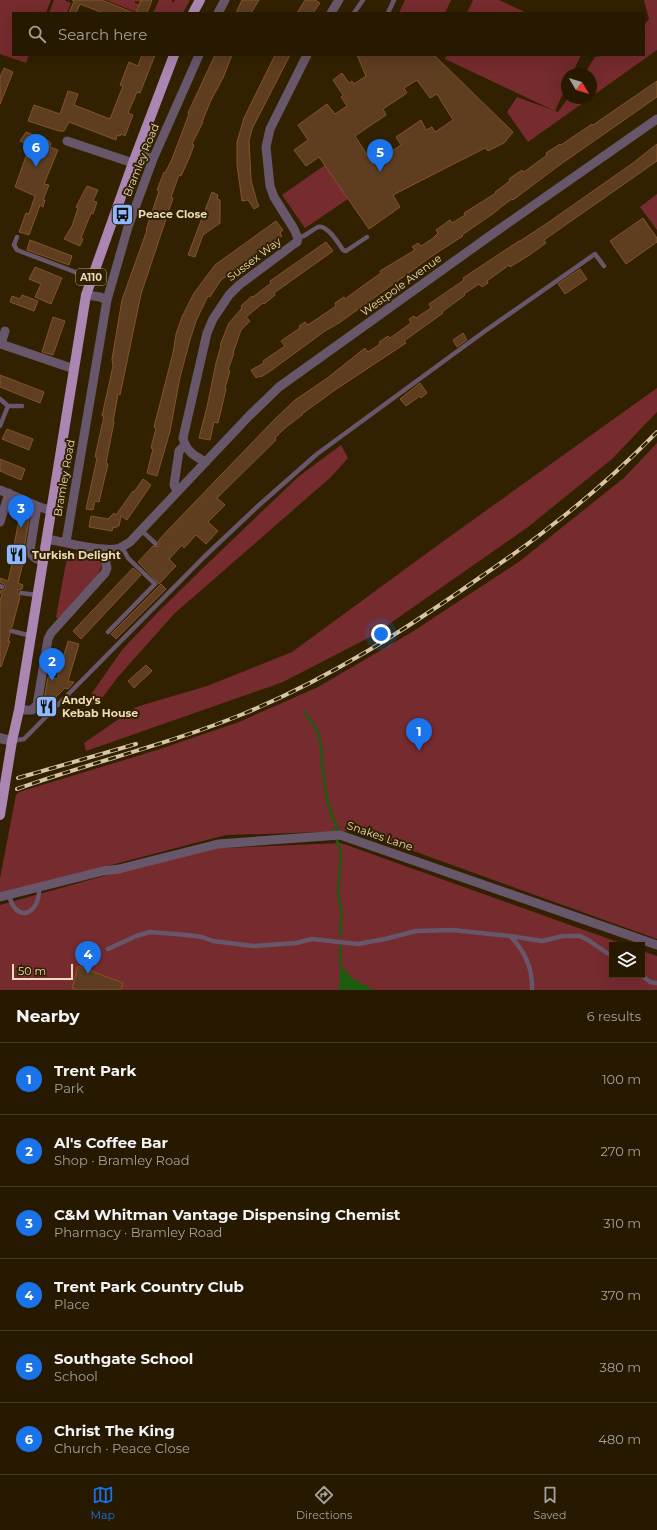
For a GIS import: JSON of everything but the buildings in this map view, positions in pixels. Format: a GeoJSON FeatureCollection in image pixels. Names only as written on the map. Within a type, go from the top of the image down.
{"type":"FeatureCollection","features":[{"type":"Feature","properties":{"kind":"main road"},"geometry":{"type":"LineString","coordinates":[[194,12],[200,0]]}},
{"type":"Feature","properties":{"kind":"main road","name":"Bramley Road"},"geometry":{"type":"LineString","coordinates":[[0,815],[52,511],[86,295],[137,152],[174,56]]}},
{"type":"Feature","properties":{"kind":"street"},"geometry":{"type":"LineString","coordinates":[[219,12],[225,0]]}},
{"type":"Feature","properties":{"kind":"street"},"geometry":{"type":"LineString","coordinates":[[332,12],[339,0]]}},
{"type":"Feature","properties":{"kind":"street","name":"Bramley Road"},"geometry":{"type":"LineString","coordinates":[[66,542],[107,300],[128,227],[153,159],[199,56]]}},
{"type":"Feature","properties":{"kind":"street","name":"Sussex Way"},"geometry":{"type":"LineString","coordinates":[[177,492],[174,485],[179,451],[185,445],[183,438],[200,361],[207,333],[213,319],[229,295],[239,285],[297,242],[298,238],[294,229],[274,197],[270,186],[266,147],[270,129],[306,56]]}},
{"type":"Feature","properties":{"kind":"street","name":"Westpole Avenue"},"geometry":{"type":"LineString","coordinates":[[177,492],[263,401],[279,387],[491,235],[657,119]]}},
{"type":"Feature","properties":{"kind":"street"},"geometry":{"type":"LineString","coordinates":[[67,141],[133,163]]}},
{"type":"Feature","properties":{"kind":"street"},"geometry":{"type":"LineString","coordinates":[[137,152],[153,159]]}},
{"type":"Feature","properties":{"kind":"street"},"geometry":{"type":"LineString","coordinates":[[86,295],[100,297],[107,300]]}},
{"type":"Feature","properties":{"kind":"street"},"geometry":{"type":"LineString","coordinates":[[5,331],[1,344],[74,369]]}},
{"type":"Feature","properties":{"kind":"street"},"geometry":{"type":"LineString","coordinates":[[185,445],[195,457],[206,462]]}},
{"type":"Feature","properties":{"kind":"street"},"geometry":{"type":"LineString","coordinates":[[0,522],[4,492],[52,511]]}},
{"type":"Feature","properties":{"kind":"street"},"geometry":{"type":"LineString","coordinates":[[47,539],[103,550],[115,550],[130,542],[177,492]]}},
{"type":"Feature","properties":{"kind":"street","name":"Bramley Road"},"geometry":{"type":"LineString","coordinates":[[37,506],[30,550],[35,559],[43,561]]}},
{"type":"Feature","properties":{"kind":"street"},"geometry":{"type":"LineString","coordinates":[[19,710],[32,710],[37,705],[48,639],[51,632],[105,573],[107,568],[103,550]]}},
{"type":"Feature","properties":{"kind":"street"},"geometry":{"type":"LineString","coordinates":[[0,738],[12,741]]}},
{"type":"Feature","properties":{"kind":"street","name":"Snakes Lane"},"geometry":{"type":"LineString","coordinates":[[4,896],[218,844],[340,835],[657,945]]}},
{"type":"Feature","properties":{"kind":"lane"},"geometry":{"type":"LineString","coordinates":[[355,12],[363,0]]}},
{"type":"Feature","properties":{"kind":"lane"},"geometry":{"type":"LineString","coordinates":[[388,12],[394,0]]}},
{"type":"Feature","properties":{"kind":"lane"},"geometry":{"type":"LineString","coordinates":[[298,238],[319,227],[323,227],[343,250],[346,251],[367,237]]}},
{"type":"Feature","properties":{"kind":"lane"},"geometry":{"type":"LineString","coordinates":[[17,237],[14,245],[17,250],[91,278]]}},
{"type":"Feature","properties":{"kind":"lane"},"geometry":{"type":"LineString","coordinates":[[12,741],[24,739],[204,557],[258,506],[317,454],[485,331],[595,254],[604,266]]}},
{"type":"Feature","properties":{"kind":"lane"},"geometry":{"type":"LineString","coordinates":[[0,399],[8,406],[22,406]]}},
{"type":"Feature","properties":{"kind":"lane"},"geometry":{"type":"LineString","coordinates":[[0,426],[8,406]]}},
{"type":"Feature","properties":{"kind":"lane"},"geometry":{"type":"LineString","coordinates":[[141,530],[156,544]]}},
{"type":"Feature","properties":{"kind":"lane"},"geometry":{"type":"LineString","coordinates":[[108,632],[155,584],[128,558],[122,547]]}},
{"type":"Feature","properties":{"kind":"lane"},"geometry":{"type":"LineString","coordinates":[[21,593],[38,595]]}},
{"type":"Feature","properties":{"kind":"lane"},"geometry":{"type":"LineString","coordinates":[[12,631],[31,636]]}},
{"type":"Feature","properties":{"kind":"lane","name":"Snakes Lane"},"geometry":{"type":"LineString","coordinates":[[4,896],[19,911],[29,913],[33,910],[36,904],[39,896],[39,888]]}},
{"type":"Feature","properties":{"kind":"lane"},"geometry":{"type":"LineString","coordinates":[[108,949],[136,936],[150,932],[202,937],[213,941],[253,946],[296,943],[312,939],[358,944],[416,931],[433,931],[472,932],[542,941],[563,936],[580,936],[609,954]]}},
{"type":"Feature","properties":{"kind":"lane"},"geometry":{"type":"LineString","coordinates":[[510,936],[525,954],[532,978],[532,990]]}},
{"type":"Feature","properties":{"kind":"lane"},"geometry":{"type":"LineString","coordinates":[[645,978],[650,982],[657,983]]}},
{"type":"Feature","properties":{"kind":"shaded area"},"geometry":{"type":"Polygon","coordinates":[[[0,0],[51,0],[46,12],[12,12],[12,56],[29,56],[26,63],[0,54],[0,0]]]}},
{"type":"Feature","properties":{"kind":"shaded area"},"geometry":{"type":"Polygon","coordinates":[[[54,0],[64,0],[71,3],[67,12],[49,12],[54,0]]]}},
{"type":"Feature","properties":{"kind":"shaded area"},"geometry":{"type":"Polygon","coordinates":[[[106,0],[141,0],[140,2],[135,1],[135,3],[139,4],[138,8],[147,12],[136,12],[106,0]]]}},
{"type":"Feature","properties":{"kind":"shaded area"},"geometry":{"type":"Polygon","coordinates":[[[159,0],[172,0],[173,3],[175,0],[190,0],[184,12],[153,12],[159,0]]]}},
{"type":"Feature","properties":{"kind":"shaded area"},"geometry":{"type":"Polygon","coordinates":[[[405,0],[451,0],[445,12],[399,12],[405,0]]]}},
{"type":"Feature","properties":{"kind":"shaded area"},"geometry":{"type":"Polygon","coordinates":[[[473,0],[499,0],[525,12],[467,12],[473,0]]]}},
{"type":"Feature","properties":{"kind":"shaded area"},"geometry":{"type":"Polygon","coordinates":[[[644,0],[657,0],[657,50],[597,93],[597,68],[588,68],[595,57],[645,56],[645,24],[649,19],[644,0]]]}},
{"type":"Feature","properties":{"kind":"shaded area"},"geometry":{"type":"Polygon","coordinates":[[[446,56],[581,56],[575,68],[561,68],[561,98],[555,111],[445,59],[446,56]]]}},
{"type":"Feature","properties":{"kind":"shaded area"},"geometry":{"type":"Polygon","coordinates":[[[517,97],[558,112],[564,104],[582,104],[528,142],[507,112],[517,97]]]}},
{"type":"Feature","properties":{"kind":"shaded area"},"geometry":{"type":"Polygon","coordinates":[[[325,165],[348,199],[305,228],[282,195],[325,165]]]}},
{"type":"Feature","properties":{"kind":"shaded area"},"geometry":{"type":"Polygon","coordinates":[[[657,194],[657,230],[640,207],[657,194]]]}},
{"type":"Feature","properties":{"kind":"shaded area"},"geometry":{"type":"Polygon","coordinates":[[[657,388],[657,412],[612,459],[528,527],[372,636],[283,682],[86,751],[84,743],[136,707],[207,686],[292,652],[657,388]]]}},
{"type":"Feature","properties":{"kind":"shaded area"},"geometry":{"type":"Polygon","coordinates":[[[657,443],[657,939],[358,831],[226,835],[0,894],[0,878],[16,795],[19,792],[157,750],[239,722],[318,687],[412,632],[520,561],[625,477],[657,443]]]}},
{"type":"Feature","properties":{"kind":"shaded area"},"geometry":{"type":"Polygon","coordinates":[[[341,445],[348,458],[331,477],[175,613],[117,678],[97,705],[90,704],[92,693],[122,650],[157,613],[298,477],[341,445]]]}},
{"type":"Feature","properties":{"kind":"shaded area"},"geometry":{"type":"Polygon","coordinates":[[[68,552],[99,558],[102,566],[97,576],[58,619],[56,617],[68,552]]]}},
{"type":"Feature","properties":{"kind":"shaded area"},"geometry":{"type":"Polygon","coordinates":[[[341,843],[618,942],[609,942],[609,978],[645,978],[645,952],[657,956],[657,990],[0,990],[0,905],[218,844],[224,848],[341,843]]]}},
{"type":"Feature","properties":{"kind":"shaded area"},"geometry":{"type":"Polygon","coordinates":[[[340,965],[353,979],[374,990],[339,990],[340,965]]]}},
{"type":"Feature","properties":{"kind":"waterway"},"geometry":{"type":"LineString","coordinates":[[305,712],[317,730],[319,736],[327,797],[339,832]]}},
{"type":"Feature","properties":{"kind":"waterway"},"geometry":{"type":"LineString","coordinates":[[333,830],[341,851],[338,895],[342,914],[340,923],[341,936]]}},
{"type":"Feature","properties":{"kind":"waterway"},"geometry":{"type":"LineString","coordinates":[[340,965],[341,945]]}},
{"type":"Feature","properties":{"kind":"railway"},"geometry":{"type":"LineString","coordinates":[[17,789],[215,725],[275,700],[337,669],[395,634],[453,596],[534,539],[606,481],[657,432]]}},
{"type":"Feature","properties":{"kind":"railway"},"geometry":{"type":"LineString","coordinates":[[18,778],[136,744]]}},
{"type":"Feature","properties":{"kind":"place","name":"Christ The King"},"geometry":{"type":"Point","coordinates":[36,167]}},
{"type":"Feature","properties":{"kind":"place","name":"Southgate School"},"geometry":{"type":"Point","coordinates":[380,172]}},
{"type":"Feature","properties":{"kind":"place","name":"Peace Close"},"geometry":{"type":"Point","coordinates":[123,214]}},
{"type":"Feature","properties":{"kind":"place","name":"C&M Whitman Vantage Dispensing Chemist"},"geometry":{"type":"Point","coordinates":[21,528]}},
{"type":"Feature","properties":{"kind":"place","name":"Turkish Delight"},"geometry":{"type":"Point","coordinates":[16,555]}},
{"type":"Feature","properties":{"kind":"place","name":"Al's Coffee Bar"},"geometry":{"type":"Point","coordinates":[52,681]}},
{"type":"Feature","properties":{"kind":"place","name":"Andy's Kebab House"},"geometry":{"type":"Point","coordinates":[46,706]}},
{"type":"Feature","properties":{"kind":"place","name":"Trent Park"},"geometry":{"type":"Point","coordinates":[419,751]}},
{"type":"Feature","properties":{"kind":"place","name":"Trent Park Country Club"},"geometry":{"type":"Point","coordinates":[88,974]}}]}
